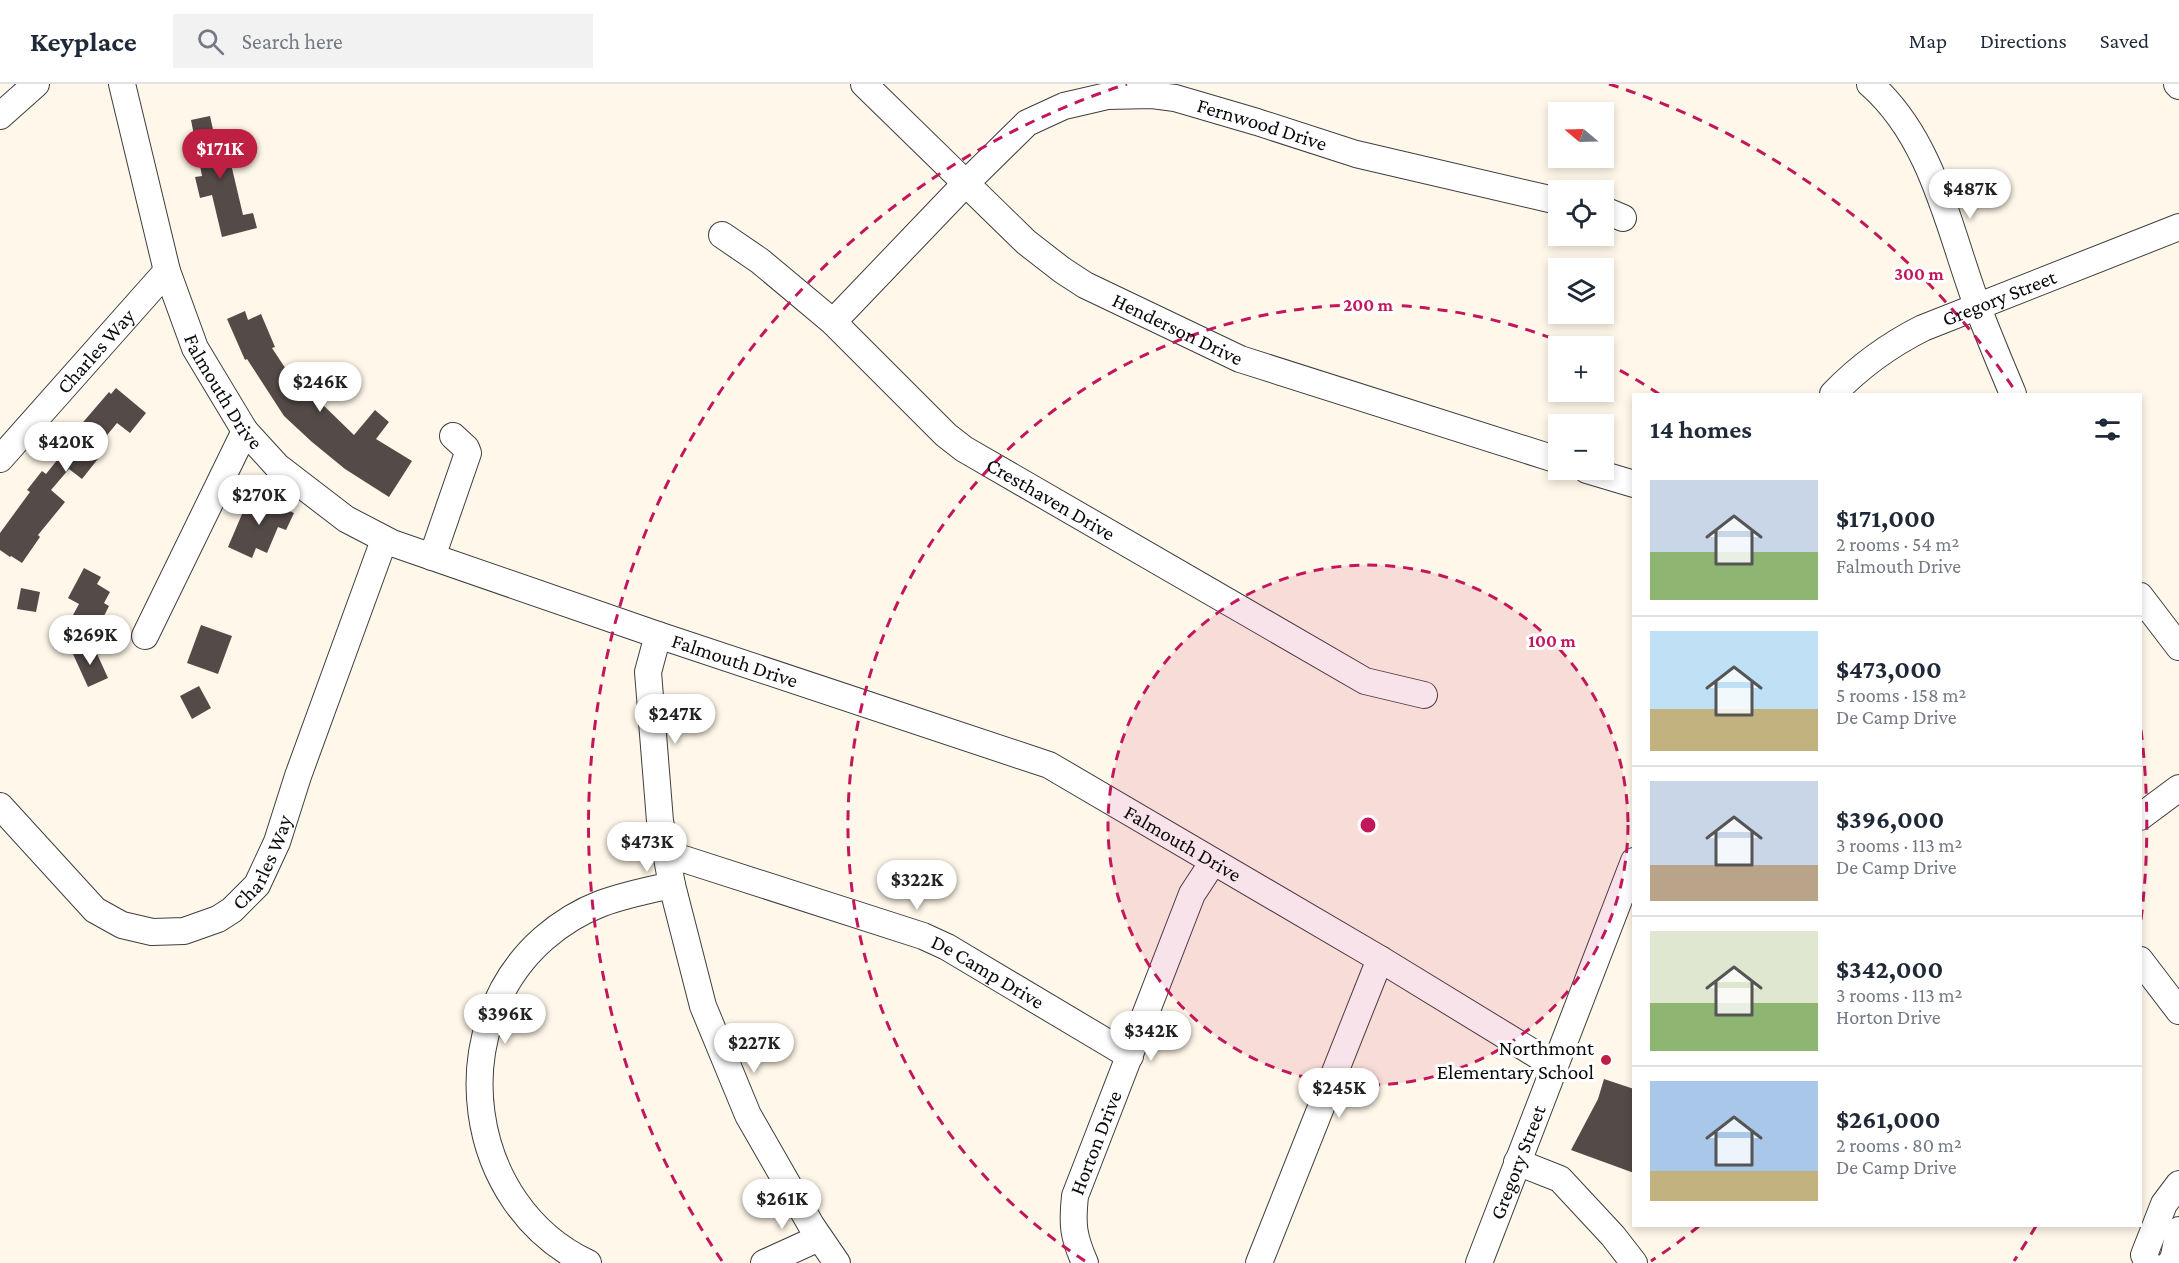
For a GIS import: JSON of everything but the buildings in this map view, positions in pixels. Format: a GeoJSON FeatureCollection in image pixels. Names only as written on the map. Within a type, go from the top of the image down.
{"type":"FeatureCollection","features":[{"type":"Feature","properties":{"kind":"street"},"geometry":{"type":"LineString","coordinates":[[0,116],[36,84]]}},
{"type":"Feature","properties":{"kind":"street","name":"Falmouth Drive"},"geometry":{"type":"LineString","coordinates":[[122,84],[167,271],[195,348],[245,431],[277,466],[346,519],[384,540],[432,557],[1049,765],[1380,959],[1555,1066]]}},
{"type":"Feature","properties":{"kind":"street","name":"Henderson Drive"},"geometry":{"type":"LineString","coordinates":[[864,84],[1026,242],[1062,270],[1109,297],[1240,359],[1548,457]]}},
{"type":"Feature","properties":{"kind":"street"},"geometry":{"type":"LineString","coordinates":[[1870,84],[1894,110],[1927,162],[1977,307],[2013,393]]}},
{"type":"Feature","properties":{"kind":"street","name":"Fernwood Drive"},"geometry":{"type":"LineString","coordinates":[[833,322],[1027,123],[1084,100],[1107,96],[1152,95],[1175,98],[1356,154],[1548,199]]}},
{"type":"Feature","properties":{"kind":"street","name":"Gregory Street"},"geometry":{"type":"LineString","coordinates":[[1834,393],[1867,363],[1908,335],[2179,227]]}},
{"type":"Feature","properties":{"kind":"street","name":"Cresthaven Drive"},"geometry":{"type":"LineString","coordinates":[[722,235],[760,261],[833,322],[946,435],[964,449],[1365,681],[1424,695]]}},
{"type":"Feature","properties":{"kind":"street","name":"Charles Way"},"geometry":{"type":"LineString","coordinates":[[0,459],[167,271]]}},
{"type":"Feature","properties":{"kind":"street"},"geometry":{"type":"LineString","coordinates":[[145,636],[245,431]]}},
{"type":"Feature","properties":{"kind":"street"},"geometry":{"type":"LineString","coordinates":[[432,557],[468,453],[466,448],[453,436]]}},
{"type":"Feature","properties":{"kind":"street"},"geometry":{"type":"LineString","coordinates":[[1614,478],[1632,483]]}},
{"type":"Feature","properties":{"kind":"street","name":"Charles Way"},"geometry":{"type":"LineString","coordinates":[[0,806],[95,910],[122,925],[152,932],[184,931],[218,919],[232,910],[257,885],[277,842],[298,776],[384,540]]}},
{"type":"Feature","properties":{"kind":"street"},"geometry":{"type":"LineString","coordinates":[[2142,599],[2179,647]]}},
{"type":"Feature","properties":{"kind":"street"},"geometry":{"type":"LineString","coordinates":[[658,635],[648,672],[655,777],[665,853],[704,1006],[748,1115],[819,1238],[837,1263]]}},
{"type":"Feature","properties":{"kind":"street"},"geometry":{"type":"LineString","coordinates":[[2142,816],[2179,788]]}},
{"type":"Feature","properties":{"kind":"street","name":"De Camp Drive"},"geometry":{"type":"LineString","coordinates":[[665,853],[923,936],[947,947],[1130,1056]]}},
{"type":"Feature","properties":{"kind":"street","name":"Horton Drive"},"geometry":{"type":"LineString","coordinates":[[1084,1263],[1075,1239],[1073,1224],[1075,1196],[1192,894],[1213,862]]}},
{"type":"Feature","properties":{"kind":"street","name":"Gregory Street"},"geometry":{"type":"LineString","coordinates":[[1479,1263],[1632,866]]}},
{"type":"Feature","properties":{"kind":"street"},"geometry":{"type":"LineString","coordinates":[[588,1263],[564,1249],[531,1221],[517,1204],[496,1166],[486,1139],[479,1102],[483,1046],[501,994],[526,957],[541,941],[569,920],[596,905],[617,897],[672,885]]}},
{"type":"Feature","properties":{"kind":"street"},"geometry":{"type":"LineString","coordinates":[[1259,1263],[1380,959]]}},
{"type":"Feature","properties":{"kind":"street"},"geometry":{"type":"LineString","coordinates":[[2142,963],[2179,1011]]}},
{"type":"Feature","properties":{"kind":"street"},"geometry":{"type":"LineString","coordinates":[[1517,1162],[1560,1179],[1613,1236],[1634,1263]]}},
{"type":"Feature","properties":{"kind":"street"},"geometry":{"type":"LineString","coordinates":[[2148,1263],[2144,1255],[2164,1204],[2176,1195]]}},
{"type":"Feature","properties":{"kind":"street"},"geometry":{"type":"LineString","coordinates":[[2170,1263],[2173,1261],[2179,1230]]}},
{"type":"Feature","properties":{"kind":"street"},"geometry":{"type":"LineString","coordinates":[[764,1263],[819,1238]]}},
{"type":"Feature","properties":{"kind":"place","name":"Northmont Elementary School"},"geometry":{"type":"Point","coordinates":[1606,1060]}}]}
